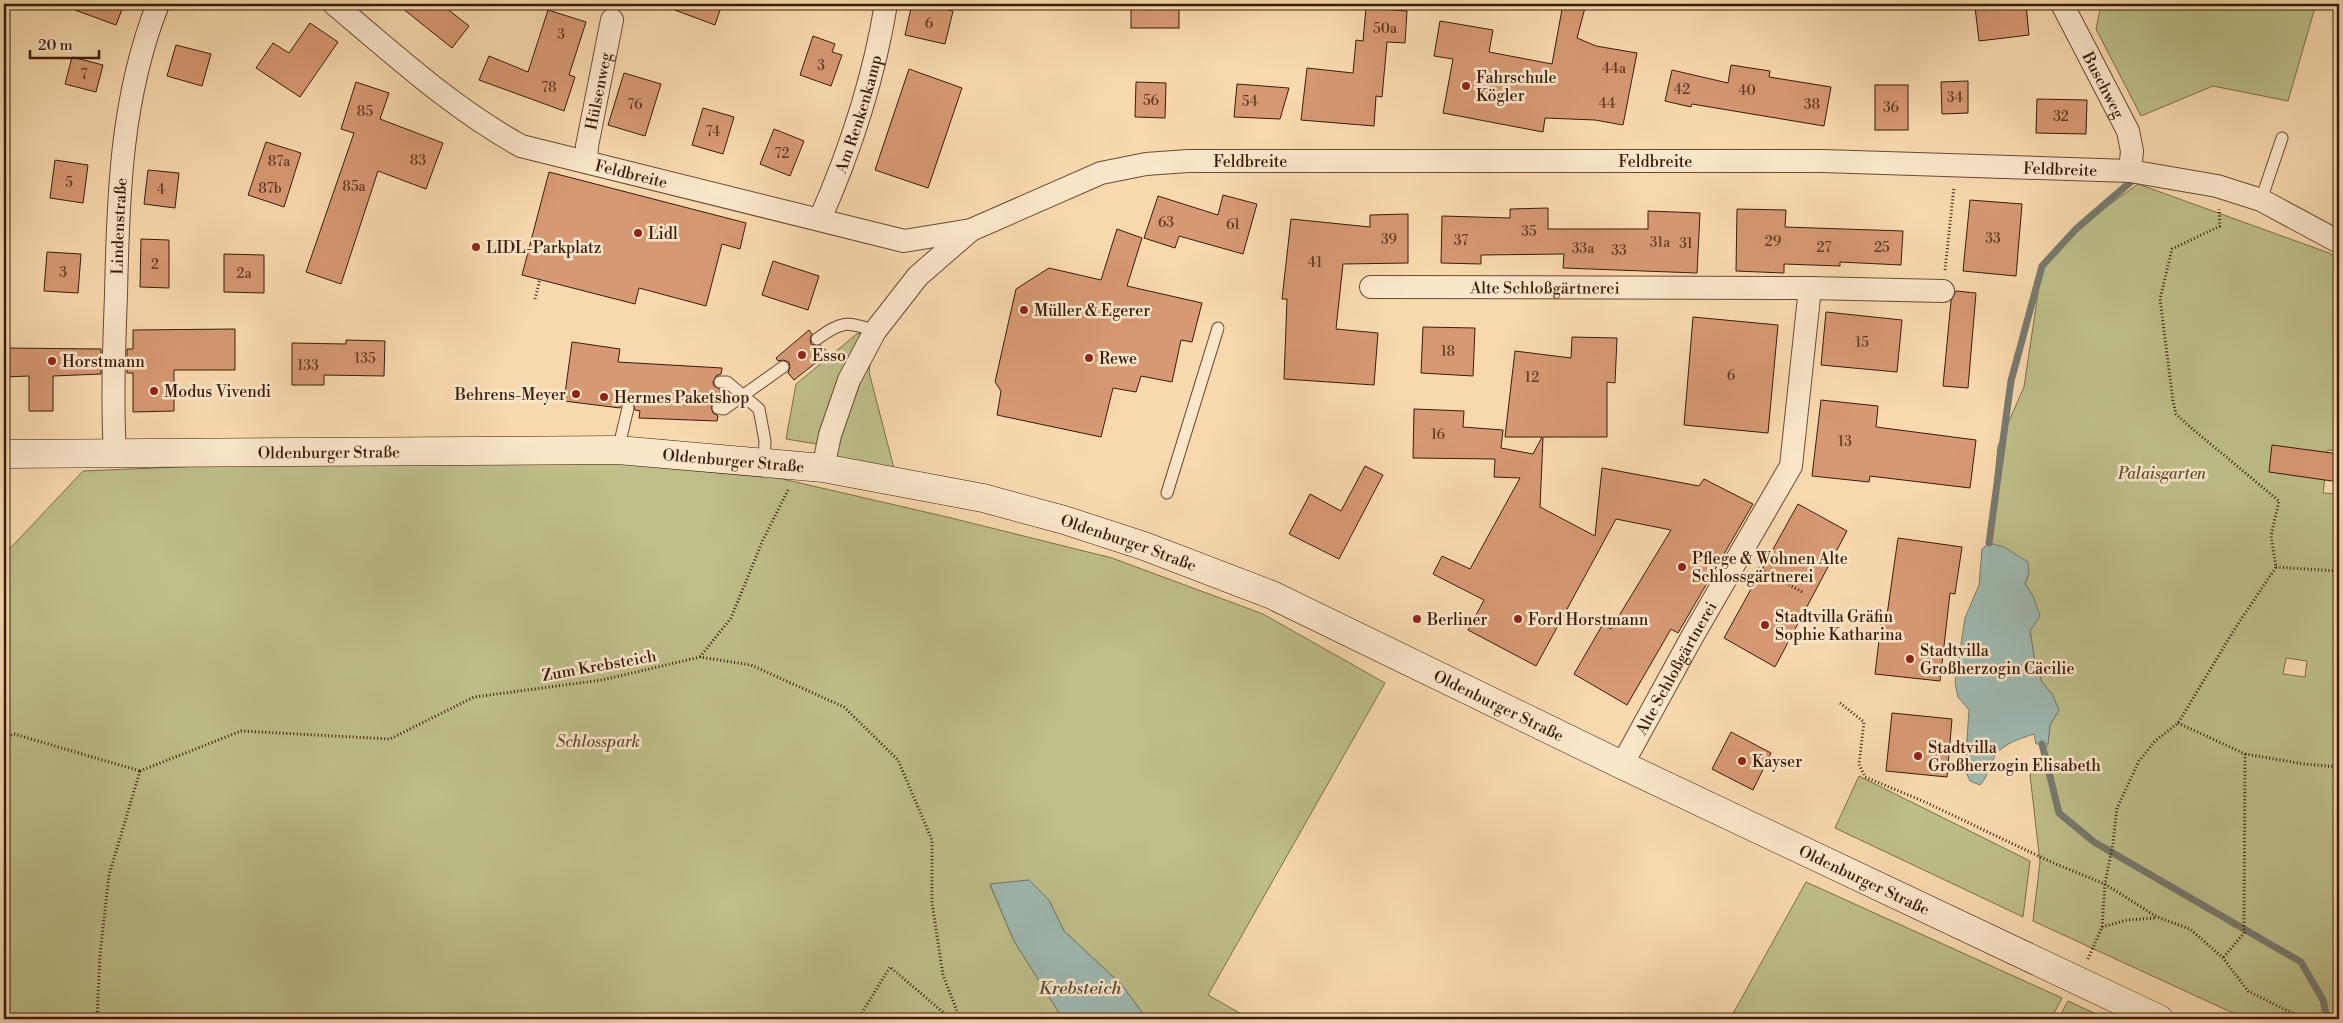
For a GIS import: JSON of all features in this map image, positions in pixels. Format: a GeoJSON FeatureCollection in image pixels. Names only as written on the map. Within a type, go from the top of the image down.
{"type":"FeatureCollection","features":[{"type":"Feature","properties":{"kind":"street","name":"Lindenstraße"},"geometry":{"type":"LineString","coordinates":[[115,454],[118,212],[126,121],[135,74],[158,4]]}},
{"type":"Feature","properties":{"kind":"street","name":"Feldbreite"},"geometry":{"type":"LineString","coordinates":[[334,4],[461,109],[488,128],[521,146],[904,241],[971,230],[1101,173],[1146,164],[1188,161],[1822,161],[2130,171],[2217,186],[2260,200],[2339,242]]}},
{"type":"Feature","properties":{"kind":"street","name":"Am Renkenkamp"},"geometry":{"type":"LineString","coordinates":[[820,219],[863,104],[879,47],[886,4]]}},
{"type":"Feature","properties":{"kind":"street","name":"Buschweg"},"geometry":{"type":"LineString","coordinates":[[2062,4],[2128,131],[2132,152],[2130,171]]}},
{"type":"Feature","properties":{"kind":"street","name":"Hülsenweg"},"geometry":{"type":"LineString","coordinates":[[586,162],[587,146],[612,20]]}},
{"type":"Feature","properties":{"kind":"street","name":"Feldbreite"},"geometry":{"type":"LineString","coordinates":[[812,467],[830,435],[849,380],[875,331],[918,276],[971,230]]}},
{"type":"Feature","properties":{"kind":"street","name":"Alte Schloßgärtnerei"},"geometry":{"type":"LineString","coordinates":[[1370,287],[1810,288],[1943,291]]}},
{"type":"Feature","properties":{"kind":"street","name":"Alte Schloßgärtnerei"},"geometry":{"type":"LineString","coordinates":[[1622,764],[1791,466],[1810,288]]}},
{"type":"Feature","properties":{"kind":"street","name":"Oldenburger Straße"},"geometry":{"type":"LineString","coordinates":[[4,454],[618,450],[812,467],[984,498],[1064,520],[1144,546],[1272,595],[1622,764],[2159,1019]]}},
{"type":"Feature","properties":{"kind":"lane"},"geometry":{"type":"LineString","coordinates":[[2260,200],[2282,138]]}},
{"type":"Feature","properties":{"kind":"lane"},"geometry":{"type":"LineString","coordinates":[[817,339],[832,328],[850,322],[875,331]]}},
{"type":"Feature","properties":{"kind":"lane"},"geometry":{"type":"LineString","coordinates":[[1168,493],[1218,328]]}},
{"type":"Feature","properties":{"kind":"lane"},"geometry":{"type":"LineString","coordinates":[[718,408],[724,409],[741,395],[783,367]]}},
{"type":"Feature","properties":{"kind":"lane"},"geometry":{"type":"LineString","coordinates":[[720,382],[727,382],[759,409],[765,441],[764,462]]}},
{"type":"Feature","properties":{"kind":"lane"},"geometry":{"type":"LineString","coordinates":[[618,450],[628,408]]}},
{"type":"Feature","properties":{"kind":"path"},"geometry":{"type":"LineString","coordinates":[[1943,291],[1954,188],[1954,164]]}},
{"type":"Feature","properties":{"kind":"path"},"geometry":{"type":"LineString","coordinates":[[2084,966],[2102,927],[2105,884],[2113,843],[2117,808],[2139,761],[2155,741],[2178,722],[2236,627],[2276,567],[2271,536],[2279,501],[2176,414],[2173,401],[2160,299],[2172,248],[2220,226],[2217,186]]}},
{"type":"Feature","properties":{"kind":"path"},"geometry":{"type":"LineString","coordinates":[[535,299],[540,279]]}},
{"type":"Feature","properties":{"kind":"path"},"geometry":{"type":"LineString","coordinates":[[700,657],[731,618],[763,540],[812,467]]}},
{"type":"Feature","properties":{"kind":"path"},"geometry":{"type":"LineString","coordinates":[[1739,558],[1804,593]]}},
{"type":"Feature","properties":{"kind":"path"},"geometry":{"type":"LineString","coordinates":[[2276,567],[2338,570],[2339,580]]}},
{"type":"Feature","properties":{"kind":"path","name":"Zum Krebsteich"},"geometry":{"type":"LineString","coordinates":[[140,771],[241,731],[390,739],[474,696],[602,680],[700,657],[751,665],[844,707],[898,760],[932,840],[932,903],[943,975],[960,1019]]}},
{"type":"Feature","properties":{"kind":"path"},"geometry":{"type":"LineString","coordinates":[[1840,703],[1864,722],[1859,764],[1865,777],[1925,802],[2051,862],[2105,884],[2157,918],[2190,929],[2223,958],[2248,992],[2304,1019]]}},
{"type":"Feature","properties":{"kind":"path"},"geometry":{"type":"LineString","coordinates":[[2178,722],[2245,754],[2304,764],[2339,767]]}},
{"type":"Feature","properties":{"kind":"path"},"geometry":{"type":"LineString","coordinates":[[4,737],[14,734],[140,771],[109,875],[100,954],[97,1019]]}},
{"type":"Feature","properties":{"kind":"path"},"geometry":{"type":"LineString","coordinates":[[2223,958],[2244,933],[2245,754]]}},
{"type":"Feature","properties":{"kind":"path"},"geometry":{"type":"LineString","coordinates":[[2102,927],[2127,920],[2157,918]]}},
{"type":"Feature","properties":{"kind":"path"},"geometry":{"type":"LineString","coordinates":[[858,1019],[890,967],[951,1019]]}},
{"type":"Feature","properties":{"kind":"green space"},"geometry":{"type":"Polygon","coordinates":[[[2101,4],[2316,4],[2288,101],[2213,86],[2141,116],[2096,29],[2101,4]]]}},
{"type":"Feature","properties":{"kind":"green space","name":"Palaisgarten"},"geometry":{"type":"Polygon","coordinates":[[[2138,184],[2329,253],[2339,259],[2339,451],[2328,450],[2323,493],[2339,494],[2339,1019],[2246,1019],[2033,921],[2040,862],[2030,775],[2048,744],[2050,725],[2059,710],[2052,694],[2042,682],[2035,662],[2030,631],[2033,596],[2025,584],[2029,573],[1989,543],[1998,446],[2024,387],[2042,266],[2076,229],[2138,184]],[[2286,658],[2283,674],[2305,677],[2307,661],[2286,658]]]}},
{"type":"Feature","properties":{"kind":"green space"},"geometry":{"type":"Polygon","coordinates":[[[875,331],[869,372],[897,480],[823,468],[875,331]]]}},
{"type":"Feature","properties":{"kind":"green space"},"geometry":{"type":"Polygon","coordinates":[[[858,333],[867,335],[823,445],[786,439],[796,384],[858,333]]]}},
{"type":"Feature","properties":{"kind":"green space","name":"Schlosspark"},"geometry":{"type":"Polygon","coordinates":[[[617,461],[761,474],[1112,558],[1263,614],[1385,683],[1208,995],[1250,1019],[1147,1019],[1122,985],[1064,931],[1049,900],[1029,880],[990,885],[1014,941],[1063,1019],[4,1019],[4,555],[83,471],[274,463],[617,461]]]}},
{"type":"Feature","properties":{"kind":"green space"},"geometry":{"type":"Polygon","coordinates":[[[1859,776],[2030,861],[2023,917],[1835,828],[1859,776]]]}},
{"type":"Feature","properties":{"kind":"green space"},"geometry":{"type":"Polygon","coordinates":[[[1806,882],[2062,998],[2051,1019],[1730,1019],[1806,882]]]}},
{"type":"Feature","properties":{"kind":"green space"},"geometry":{"type":"Polygon","coordinates":[[[2068,1001],[2107,1019],[2058,1019],[2068,1001]]]}},
{"type":"Feature","properties":{"kind":"water"},"geometry":{"type":"Polygon","coordinates":[[[1989,543],[2004,547],[2028,562],[2029,573],[2025,584],[2033,596],[2040,616],[2030,631],[2035,662],[2042,682],[2052,694],[2059,710],[2050,725],[2048,744],[2036,744],[2034,734],[2008,744],[1998,752],[1980,785],[1970,781],[1965,770],[1969,710],[1958,697],[1955,683],[1965,618],[1979,585],[1982,549],[1989,543]]]}},
{"type":"Feature","properties":{"kind":"water","name":"Krebsteich"},"geometry":{"type":"Polygon","coordinates":[[[1029,880],[1049,900],[1064,931],[1122,985],[1147,1019],[1063,1019],[1014,941],[990,884],[1029,880]]]}},
{"type":"Feature","properties":{"kind":"building"},"geometry":{"type":"Polygon","coordinates":[[[65,4],[124,4],[116,25],[64,6],[65,4]]]}},
{"type":"Feature","properties":{"kind":"building"},"geometry":{"type":"Polygon","coordinates":[[[397,4],[441,4],[469,26],[452,48],[397,4]]]}},
{"type":"Feature","properties":{"kind":"building"},"geometry":{"type":"Polygon","coordinates":[[[664,4],[722,4],[715,25],[664,6],[664,4]]]}},
{"type":"Feature","properties":{"kind":"building"},"geometry":{"type":"Polygon","coordinates":[[[912,4],[923,4],[953,11],[945,44],[905,35],[912,4]]]}},
{"type":"Feature","properties":{"kind":"building"},"geometry":{"type":"Polygon","coordinates":[[[1131,4],[1179,4],[1179,28],[1131,28],[1131,4]]]}},
{"type":"Feature","properties":{"kind":"building"},"geometry":{"type":"Polygon","coordinates":[[[1563,4],[1586,4],[1577,38],[1596,46],[1637,53],[1623,125],[1595,120],[1545,118],[1543,132],[1443,113],[1453,59],[1434,56],[1440,21],[1493,30],[1489,52],[1552,64],[1563,4]]]}},
{"type":"Feature","properties":{"kind":"building"},"geometry":{"type":"Polygon","coordinates":[[[2026,4],[2029,35],[1979,41],[1975,7],[2026,4]]]}},
{"type":"Feature","properties":{"kind":"building"},"geometry":{"type":"Polygon","coordinates":[[[1366,8],[1407,11],[1405,43],[1387,42],[1382,97],[1376,96],[1374,126],[1301,120],[1307,68],[1353,73],[1356,40],[1363,41],[1366,8]]]}},
{"type":"Feature","properties":{"kind":"building"},"geometry":{"type":"Polygon","coordinates":[[[548,10],[586,22],[569,75],[575,77],[564,111],[479,80],[489,56],[528,72],[548,10]]]}},
{"type":"Feature","properties":{"kind":"building"},"geometry":{"type":"Polygon","coordinates":[[[310,23],[338,42],[300,97],[256,68],[273,43],[289,53],[310,23]]]}},
{"type":"Feature","properties":{"kind":"building"},"geometry":{"type":"Polygon","coordinates":[[[813,36],[835,44],[832,52],[842,55],[831,86],[800,75],[813,36]]]}},
{"type":"Feature","properties":{"kind":"building"},"geometry":{"type":"Polygon","coordinates":[[[176,45],[211,54],[202,86],[167,76],[176,45]]]}},
{"type":"Feature","properties":{"kind":"building"},"geometry":{"type":"Polygon","coordinates":[[[72,57],[103,65],[96,92],[65,84],[72,57]]]}},
{"type":"Feature","properties":{"kind":"building"},"geometry":{"type":"Polygon","coordinates":[[[1731,65],[1770,71],[1769,77],[1831,87],[1824,126],[1692,104],[1691,107],[1665,101],[1672,70],[1728,83],[1731,65]]]}},
{"type":"Feature","properties":{"kind":"building"},"geometry":{"type":"Polygon","coordinates":[[[909,69],[962,88],[928,188],[875,170],[909,69]]]}},
{"type":"Feature","properties":{"kind":"building"},"geometry":{"type":"Polygon","coordinates":[[[624,73],[661,84],[645,136],[608,125],[624,73]]]}},
{"type":"Feature","properties":{"kind":"building"},"geometry":{"type":"Polygon","coordinates":[[[1968,81],[1968,113],[1942,114],[1941,82],[1968,81]]]}},
{"type":"Feature","properties":{"kind":"building"},"geometry":{"type":"Polygon","coordinates":[[[356,82],[389,93],[380,119],[443,143],[426,189],[378,171],[341,284],[306,272],[354,133],[341,129],[356,82]]]}},
{"type":"Feature","properties":{"kind":"building"},"geometry":{"type":"Polygon","coordinates":[[[1136,82],[1166,83],[1165,118],[1135,117],[1136,82]]]}},
{"type":"Feature","properties":{"kind":"building"},"geometry":{"type":"Polygon","coordinates":[[[1237,84],[1289,88],[1280,119],[1234,117],[1237,84]]]}},
{"type":"Feature","properties":{"kind":"building"},"geometry":{"type":"Polygon","coordinates":[[[1875,85],[1908,85],[1908,130],[1875,130],[1875,85]]]}},
{"type":"Feature","properties":{"kind":"building"},"geometry":{"type":"Polygon","coordinates":[[[2037,99],[2087,100],[2086,134],[2036,133],[2037,99]]]}},
{"type":"Feature","properties":{"kind":"building"},"geometry":{"type":"Polygon","coordinates":[[[703,108],[734,117],[723,154],[692,145],[703,108]]]}},
{"type":"Feature","properties":{"kind":"building"},"geometry":{"type":"Polygon","coordinates":[[[774,129],[804,141],[790,176],[760,164],[774,129]]]}},
{"type":"Feature","properties":{"kind":"building"},"geometry":{"type":"Polygon","coordinates":[[[266,142],[301,153],[284,207],[248,195],[266,142]]]}},
{"type":"Feature","properties":{"kind":"building"},"geometry":{"type":"Polygon","coordinates":[[[55,160],[88,165],[83,203],[50,198],[55,160]]]}},
{"type":"Feature","properties":{"kind":"building"},"geometry":{"type":"Polygon","coordinates":[[[148,170],[179,173],[175,208],[144,204],[148,170]]]}},
{"type":"Feature","properties":{"kind":"building","name":"Lidl"},"geometry":{"type":"Polygon","coordinates":[[[549,172],[746,223],[740,249],[722,244],[706,306],[639,288],[635,304],[522,275],[549,172]]]}},
{"type":"Feature","properties":{"kind":"building"},"geometry":{"type":"Polygon","coordinates":[[[1223,195],[1257,204],[1243,254],[1179,236],[1175,248],[1144,238],[1158,196],[1218,215],[1223,195]]]}},
{"type":"Feature","properties":{"kind":"building"},"geometry":{"type":"Polygon","coordinates":[[[1970,200],[2022,204],[2016,276],[1963,271],[1970,200]]]}},
{"type":"Feature","properties":{"kind":"building"},"geometry":{"type":"Polygon","coordinates":[[[1548,208],[1548,229],[1648,229],[1648,211],[1700,213],[1697,273],[1563,268],[1564,254],[1481,255],[1481,264],[1441,263],[1442,216],[1510,218],[1510,209],[1548,208]]]}},
{"type":"Feature","properties":{"kind":"building"},"geometry":{"type":"Polygon","coordinates":[[[1737,209],[1786,210],[1785,227],[1903,231],[1901,265],[1840,262],[1840,266],[1784,264],[1784,273],[1736,271],[1737,209]]]}},
{"type":"Feature","properties":{"kind":"building"},"geometry":{"type":"Polygon","coordinates":[[[1408,214],[1408,263],[1343,264],[1336,329],[1378,333],[1374,385],[1284,379],[1287,299],[1282,299],[1291,219],[1370,227],[1370,215],[1408,214]]]}},
{"type":"Feature","properties":{"kind":"building","name":"Rewe"},"geometry":{"type":"Polygon","coordinates":[[[1117,229],[1142,238],[1127,286],[1202,303],[1192,342],[1181,340],[1172,382],[1141,376],[1136,392],[1113,388],[1101,437],[997,415],[1001,391],[995,382],[1016,289],[1049,268],[1101,280],[1117,229]]]}},
{"type":"Feature","properties":{"kind":"building"},"geometry":{"type":"Polygon","coordinates":[[[141,239],[169,240],[169,288],[140,287],[141,239]]]}},
{"type":"Feature","properties":{"kind":"building"},"geometry":{"type":"Polygon","coordinates":[[[47,252],[81,254],[78,293],[44,291],[47,252]]]}},
{"type":"Feature","properties":{"kind":"building"},"geometry":{"type":"Polygon","coordinates":[[[224,254],[264,255],[264,293],[224,292],[224,254]]]}},
{"type":"Feature","properties":{"kind":"building"},"geometry":{"type":"Polygon","coordinates":[[[773,261],[819,276],[808,310],[762,295],[773,261]]]}},
{"type":"Feature","properties":{"kind":"building"},"geometry":{"type":"Polygon","coordinates":[[[1956,291],[1976,293],[1968,388],[1943,386],[1951,301],[1956,291]]]}},
{"type":"Feature","properties":{"kind":"building"},"geometry":{"type":"Polygon","coordinates":[[[1826,312],[1902,320],[1897,372],[1821,365],[1826,312]]]}},
{"type":"Feature","properties":{"kind":"building"},"geometry":{"type":"Polygon","coordinates":[[[1693,317],[1778,325],[1768,433],[1684,425],[1693,317]]]}},
{"type":"Feature","properties":{"kind":"building"},"geometry":{"type":"Polygon","coordinates":[[[1423,327],[1475,328],[1473,376],[1421,373],[1423,327]]]}},
{"type":"Feature","properties":{"kind":"building","name":"Modus Vivendi"},"geometry":{"type":"Polygon","coordinates":[[[235,329],[235,370],[174,370],[174,411],[133,412],[133,373],[127,373],[127,349],[133,349],[133,330],[235,329]]]}},
{"type":"Feature","properties":{"kind":"building","name":"Esso"},"geometry":{"type":"Polygon","coordinates":[[[809,330],[812,334],[811,344],[821,345],[828,353],[794,380],[788,373],[789,362],[778,361],[776,358],[809,330]]]}},
{"type":"Feature","properties":{"kind":"building"},"geometry":{"type":"Polygon","coordinates":[[[1572,337],[1617,338],[1615,383],[1607,382],[1607,437],[1543,437],[1540,507],[1595,536],[1602,468],[1699,486],[1704,479],[1753,504],[1678,633],[1671,629],[1627,705],[1574,674],[1603,624],[1611,629],[1671,530],[1616,519],[1536,666],[1468,630],[1484,600],[1433,574],[1442,556],[1470,569],[1520,478],[1494,477],[1495,459],[1413,458],[1414,409],[1464,411],[1463,427],[1503,430],[1501,448],[1533,454],[1542,437],[1505,437],[1515,351],[1571,358],[1572,337]]]}},
{"type":"Feature","properties":{"kind":"building"},"geometry":{"type":"Polygon","coordinates":[[[346,340],[385,341],[384,376],[324,375],[324,385],[292,385],[292,343],[346,344],[346,340]]]}},
{"type":"Feature","properties":{"kind":"building"},"geometry":{"type":"Polygon","coordinates":[[[572,342],[620,349],[618,362],[722,368],[721,374],[716,376],[713,382],[714,386],[720,389],[719,401],[713,403],[711,407],[713,413],[718,416],[717,421],[639,418],[640,411],[635,410],[633,403],[629,401],[623,403],[620,408],[564,401],[572,342]]]}},
{"type":"Feature","properties":{"kind":"building","name":"Horstmann"},"geometry":{"type":"Polygon","coordinates":[[[4,348],[101,349],[101,374],[53,376],[53,411],[29,411],[29,376],[4,377],[4,348]]]}},
{"type":"Feature","properties":{"kind":"building"},"geometry":{"type":"Polygon","coordinates":[[[1821,400],[1878,406],[1876,427],[1976,440],[1970,488],[1870,476],[1869,482],[1812,476],[1821,400]]]}},
{"type":"Feature","properties":{"kind":"building"},"geometry":{"type":"Polygon","coordinates":[[[2272,445],[2339,454],[2339,482],[2269,472],[2272,445]]]}},
{"type":"Feature","properties":{"kind":"building"},"geometry":{"type":"Polygon","coordinates":[[[1365,466],[1383,475],[1339,559],[1289,534],[1310,494],[1341,511],[1365,466]]]}},
{"type":"Feature","properties":{"kind":"building"},"geometry":{"type":"Polygon","coordinates":[[[1798,504],[1847,531],[1775,667],[1724,638],[1798,504]]]}},
{"type":"Feature","properties":{"kind":"building"},"geometry":{"type":"Polygon","coordinates":[[[1898,538],[1962,547],[1955,594],[1950,593],[1940,681],[1875,674],[1882,615],[1887,615],[1898,538]]]}},
{"type":"Feature","properties":{"kind":"building","name":"Stadtvilla Großherzogin Elisabeth"},"geometry":{"type":"Polygon","coordinates":[[[1892,713],[1952,719],[1947,777],[1886,771],[1892,713]]]}},
{"type":"Feature","properties":{"kind":"building","name":"Kayser"},"geometry":{"type":"Polygon","coordinates":[[[1731,732],[1771,753],[1753,790],[1712,769],[1731,732]]]}},
{"type":"Feature","properties":{"kind":"waterway"},"geometry":{"type":"LineString","coordinates":[[1989,543],[2011,381],[2042,266],[2076,229],[2134,179]]}},
{"type":"Feature","properties":{"kind":"waterway"},"geometry":{"type":"LineString","coordinates":[[2042,744],[2059,813],[2094,842],[2301,962],[2323,1000],[2327,1019]]}},
{"type":"Feature","properties":{"kind":"place","name":"Fahrschule Kögler"},"geometry":{"type":"Point","coordinates":[1466,86]}},
{"type":"Feature","properties":{"kind":"place","name":"Lidl"},"geometry":{"type":"Point","coordinates":[638,233]}},
{"type":"Feature","properties":{"kind":"place","name":"LIDL-Parkplatz"},"geometry":{"type":"Point","coordinates":[476,247]}},
{"type":"Feature","properties":{"kind":"place","name":"Müller & Egerer"},"geometry":{"type":"Point","coordinates":[1024,310]}},
{"type":"Feature","properties":{"kind":"place","name":"Esso"},"geometry":{"type":"Point","coordinates":[802,355]}},
{"type":"Feature","properties":{"kind":"place","name":"Rewe"},"geometry":{"type":"Point","coordinates":[1089,358]}},
{"type":"Feature","properties":{"kind":"place","name":"Horstmann"},"geometry":{"type":"Point","coordinates":[52,361]}},
{"type":"Feature","properties":{"kind":"place","name":"Modus Vivendi"},"geometry":{"type":"Point","coordinates":[154,391]}},
{"type":"Feature","properties":{"kind":"place","name":"Behrens-Meyer"},"geometry":{"type":"Point","coordinates":[576,394]}},
{"type":"Feature","properties":{"kind":"place","name":"Hermes Paketshop"},"geometry":{"type":"Point","coordinates":[604,397]}},
{"type":"Feature","properties":{"kind":"place","name":"Pflege & Wohnen Alte Schlossgärtnerei"},"geometry":{"type":"Point","coordinates":[1682,567]}},
{"type":"Feature","properties":{"kind":"place","name":"Berliner"},"geometry":{"type":"Point","coordinates":[1417,619]}},
{"type":"Feature","properties":{"kind":"place","name":"Ford Horstmann"},"geometry":{"type":"Point","coordinates":[1518,619]}},
{"type":"Feature","properties":{"kind":"place","name":"Stadtvilla Gräfin Sophie Katharina"},"geometry":{"type":"Point","coordinates":[1765,625]}},
{"type":"Feature","properties":{"kind":"place","name":"Stadtvilla Großherzogin Cäcilie"},"geometry":{"type":"Point","coordinates":[1910,659]}},
{"type":"Feature","properties":{"kind":"place","name":"Stadtvilla Großherzogin Elisabeth"},"geometry":{"type":"Point","coordinates":[1918,756]}},
{"type":"Feature","properties":{"kind":"place","name":"Kayser"},"geometry":{"type":"Point","coordinates":[1742,761]}}]}
